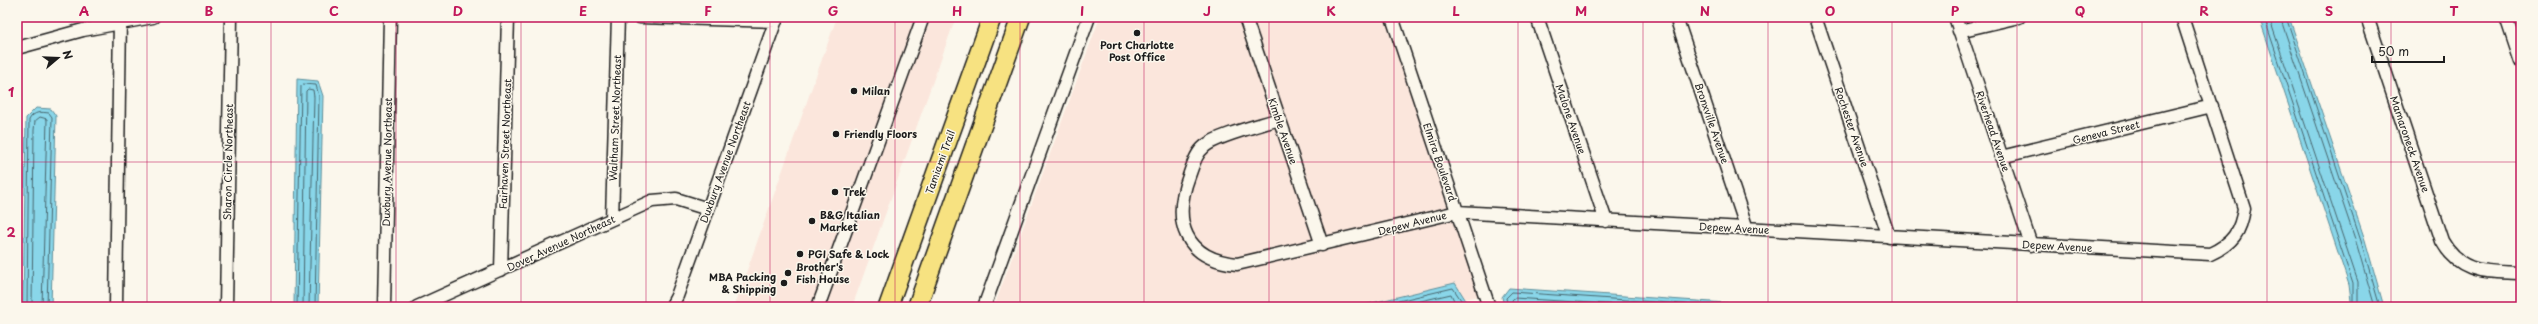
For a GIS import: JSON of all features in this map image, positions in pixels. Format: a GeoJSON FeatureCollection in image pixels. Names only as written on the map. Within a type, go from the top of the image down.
{"type":"FeatureCollection","features":[{"type":"Feature","properties":{"kind":"main road","name":"Tamiami Trail"},"geometry":{"type":"LineString","coordinates":[[888,307],[992,17]]}},
{"type":"Feature","properties":{"kind":"main road"},"geometry":{"type":"LineString","coordinates":[[917,307],[1022,17]]}},
{"type":"Feature","properties":{"kind":"street"},"geometry":{"type":"LineString","coordinates":[[17,48],[121,20],[154,17]]}},
{"type":"Feature","properties":{"kind":"street","name":"Sharon Circle Northeast"},"geometry":{"type":"LineString","coordinates":[[226,307],[232,17]]}},
{"type":"Feature","properties":{"kind":"street","name":"Duxbury Avenue Northeast"},"geometry":{"type":"LineString","coordinates":[[384,307],[390,17]]}},
{"type":"Feature","properties":{"kind":"street","name":"Fairhaven Street Northeast"},"geometry":{"type":"LineString","coordinates":[[501,270],[508,17]]}},
{"type":"Feature","properties":{"kind":"street","name":"Waltham Street Northeast"},"geometry":{"type":"LineString","coordinates":[[612,219],[618,17]]}},
{"type":"Feature","properties":{"kind":"street"},"geometry":{"type":"LineString","coordinates":[[640,17],[777,19]]}},
{"type":"Feature","properties":{"kind":"street"},"geometry":{"type":"LineString","coordinates":[[818,307],[923,17]]}},
{"type":"Feature","properties":{"kind":"street"},"geometry":{"type":"LineString","coordinates":[[984,307],[1088,17]]}},
{"type":"Feature","properties":{"kind":"street","name":"Kimble Avenue"},"geometry":{"type":"LineString","coordinates":[[1245,17],[1322,245]]}},
{"type":"Feature","properties":{"kind":"street","name":"Elmira Boulevard"},"geometry":{"type":"LineString","coordinates":[[1392,17],[1489,307]]}},
{"type":"Feature","properties":{"kind":"street","name":"Malone Avenue"},"geometry":{"type":"LineString","coordinates":[[1537,17],[1606,221]]}},
{"type":"Feature","properties":{"kind":"street","name":"Bronxville Avenue"},"geometry":{"type":"LineString","coordinates":[[1676,17],[1747,229]]}},
{"type":"Feature","properties":{"kind":"street","name":"Rochester Avenue"},"geometry":{"type":"LineString","coordinates":[[1816,17],[1889,237]]}},
{"type":"Feature","properties":{"kind":"street","name":"Riverhead Avenue"},"geometry":{"type":"LineString","coordinates":[[1954,17],[2031,245]]}},
{"type":"Feature","properties":{"kind":"street"},"geometry":{"type":"LineString","coordinates":[[1959,32],[2019,17]]}},
{"type":"Feature","properties":{"kind":"street","name":"Depew Avenue"},"geometry":{"type":"LineString","coordinates":[[1279,118],[1215,140],[1205,146],[1197,155],[1184,190],[1181,206],[1182,221],[1187,235],[1196,247],[1208,257],[1222,262],[1238,264],[1457,212],[2210,254],[2224,248],[2235,237],[2239,230],[2244,208],[2182,17]]}},
{"type":"Feature","properties":{"kind":"street","name":"Mamaroneck Avenue"},"geometry":{"type":"LineString","coordinates":[[2367,17],[2442,241],[2449,254],[2463,266],[2481,271],[2521,273]]}},
{"type":"Feature","properties":{"kind":"street"},"geometry":{"type":"LineString","coordinates":[[2506,17],[2521,62]]}},
{"type":"Feature","properties":{"kind":"street","name":"Duxbury Avenue Northeast"},"geometry":{"type":"LineString","coordinates":[[670,307],[708,209],[777,19]]}},
{"type":"Feature","properties":{"kind":"street"},"geometry":{"type":"LineString","coordinates":[[116,307],[121,20]]}},
{"type":"Feature","properties":{"kind":"street","name":"Geneva Street"},"geometry":{"type":"LineString","coordinates":[[2001,157],[2212,106]]}},
{"type":"Feature","properties":{"kind":"street","name":"Dover Avenue Northeast"},"geometry":{"type":"LineString","coordinates":[[417,307],[652,201],[664,199],[687,202],[708,209]]}},
{"type":"Feature","properties":{"kind":"shaded area"},"geometry":{"type":"Polygon","coordinates":[[[837,17],[956,17],[852,307],[734,307],[837,17]]]}},
{"type":"Feature","properties":{"kind":"shaded area"},"geometry":{"type":"Polygon","coordinates":[[[1100,17],[1386,17],[1479,296],[1465,299],[1455,283],[1356,307],[994,307],[1100,17]]]}},
{"type":"Feature","properties":{"kind":"water"},"geometry":{"type":"Polygon","coordinates":[[[2259,17],[2289,17],[2365,240],[2384,307],[2349,307],[2351,301],[2349,285],[2259,17]]]}},
{"type":"Feature","properties":{"kind":"water"},"geometry":{"type":"Polygon","coordinates":[[[297,79],[318,81],[323,96],[318,307],[294,307],[297,79]]]}},
{"type":"Feature","properties":{"kind":"water"},"geometry":{"type":"Polygon","coordinates":[[[36,108],[51,109],[56,116],[51,307],[23,307],[26,118],[36,108]]]}},
{"type":"Feature","properties":{"kind":"water"},"geometry":{"type":"Polygon","coordinates":[[[1455,283],[1465,299],[1466,307],[1356,307],[1455,283]]]}},
{"type":"Feature","properties":{"kind":"water"},"geometry":{"type":"Polygon","coordinates":[[[1509,288],[1784,307],[1504,307],[1502,297],[1509,288]]]}},
{"type":"Feature","properties":{"kind":"place","name":"Port Charlotte Post Office"},"geometry":{"type":"Point","coordinates":[1137,33]}},
{"type":"Feature","properties":{"kind":"place","name":"Milan"},"geometry":{"type":"Point","coordinates":[854,91]}},
{"type":"Feature","properties":{"kind":"place","name":"Friendly Floors"},"geometry":{"type":"Point","coordinates":[836,134]}},
{"type":"Feature","properties":{"kind":"place","name":"Trek"},"geometry":{"type":"Point","coordinates":[835,192]}},
{"type":"Feature","properties":{"kind":"place","name":"B&G Italian Market"},"geometry":{"type":"Point","coordinates":[812,221]}},
{"type":"Feature","properties":{"kind":"place","name":"PGI Safe & Lock"},"geometry":{"type":"Point","coordinates":[800,254]}},
{"type":"Feature","properties":{"kind":"place","name":"Brother's Fish House"},"geometry":{"type":"Point","coordinates":[788,273]}},
{"type":"Feature","properties":{"kind":"place","name":"MBA Packing & Shipping"},"geometry":{"type":"Point","coordinates":[784,283]}}]}
